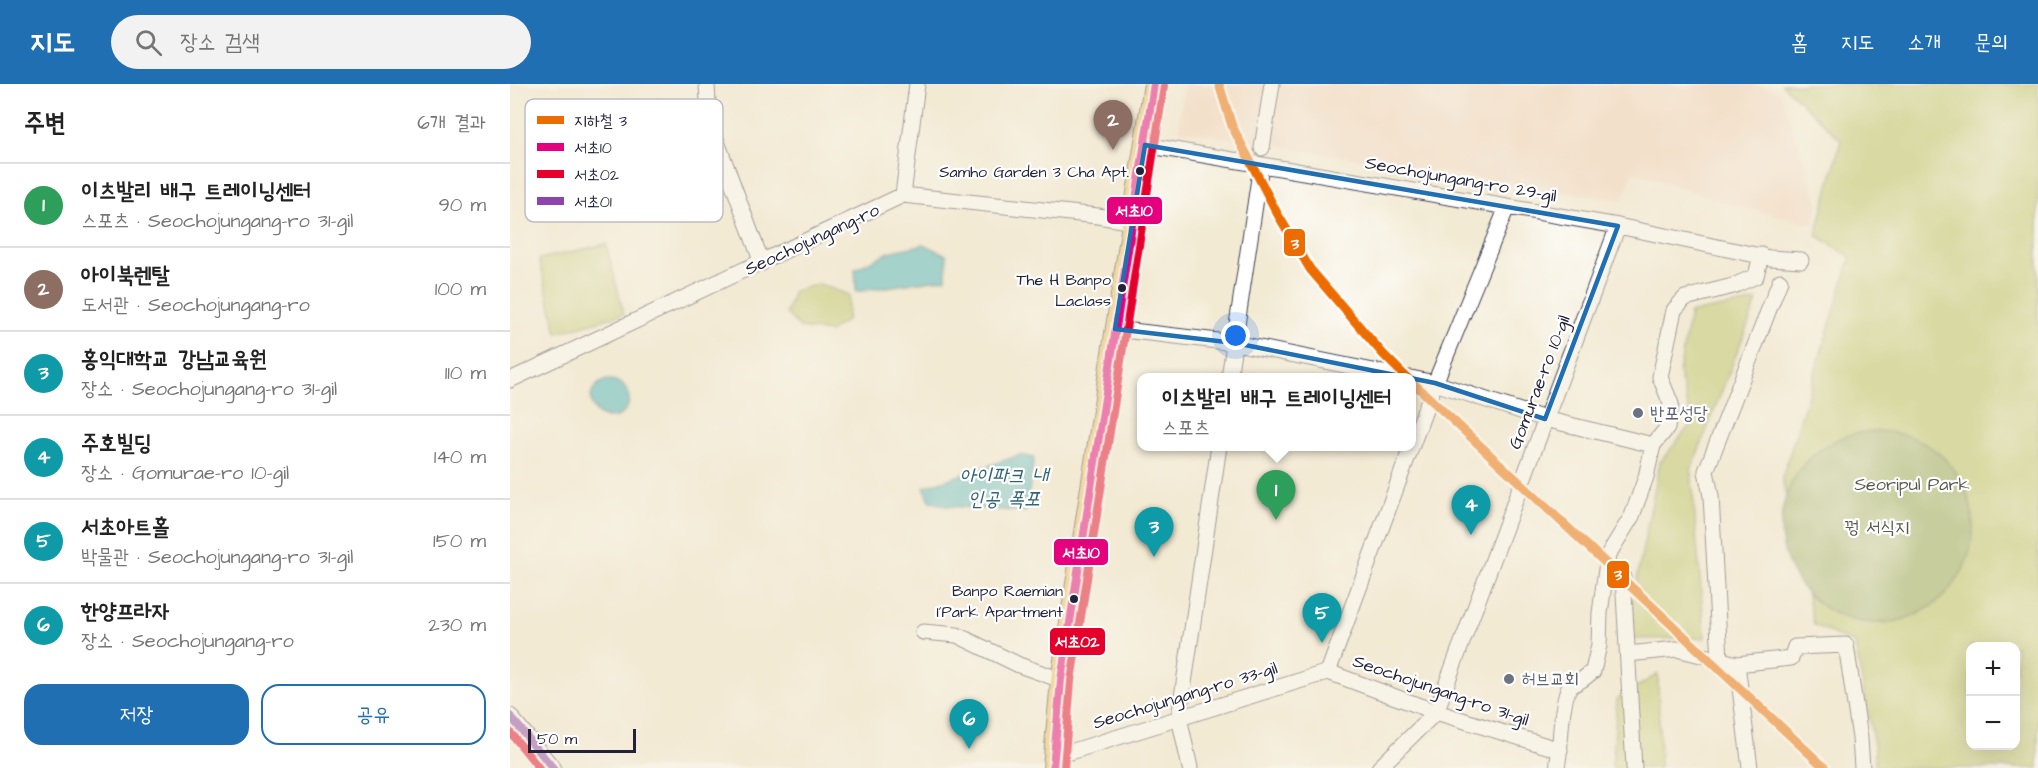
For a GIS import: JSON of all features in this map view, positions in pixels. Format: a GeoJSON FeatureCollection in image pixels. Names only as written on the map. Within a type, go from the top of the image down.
{"type":"FeatureCollection","features":[{"type":"Feature","properties":{"kind":"main road"},"geometry":{"type":"LineString","coordinates":[[1054,762],[1061,680],[1154,84]]}},
{"type":"Feature","properties":{"kind":"street"},"geometry":{"type":"LineString","coordinates":[[706,84],[707,99]]}},
{"type":"Feature","properties":{"kind":"street"},"geometry":{"type":"LineString","coordinates":[[917,84],[903,195],[1098,216],[1133,222]]}},
{"type":"Feature","properties":{"kind":"street"},"geometry":{"type":"LineString","coordinates":[[1262,148],[1272,84]]}},
{"type":"Feature","properties":{"kind":"street","name":"Seochojungang-ro 29-gil"},"geometry":{"type":"LineString","coordinates":[[1145,145],[1618,226],[1766,256],[1800,260]]}},
{"type":"Feature","properties":{"kind":"street"},"geometry":{"type":"LineString","coordinates":[[723,158],[762,263]]}},
{"type":"Feature","properties":{"kind":"street"},"geometry":{"type":"LineString","coordinates":[[1230,373],[1261,165]]}},
{"type":"Feature","properties":{"kind":"street","name":"Seochojungang-ro"},"geometry":{"type":"LineString","coordinates":[[510,380],[903,195]]}},
{"type":"Feature","properties":{"kind":"street","name":"Seochojungang-ro 31-gil"},"geometry":{"type":"LineString","coordinates":[[1416,434],[1507,207]]}},
{"type":"Feature","properties":{"kind":"street","name":"Gomurae-ro 10-gil"},"geometry":{"type":"LineString","coordinates":[[1379,768],[1436,712],[1618,226]]}},
{"type":"Feature","properties":{"kind":"street"},"geometry":{"type":"LineString","coordinates":[[1557,768],[1561,723],[1569,687],[1583,680],[1593,671],[1599,645],[1599,613],[1608,555],[1632,516],[1646,477],[1653,446],[1667,428],[1671,404],[1660,377],[1674,310],[1685,298],[1733,286],[1756,276],[1766,256]]}},
{"type":"Feature","properties":{"kind":"street"},"geometry":{"type":"LineString","coordinates":[[1720,660],[1711,495],[1706,471],[1780,281]]}},
{"type":"Feature","properties":{"kind":"street"},"geometry":{"type":"LineString","coordinates":[[1115,329],[1235,343],[1384,373]]}},
{"type":"Feature","properties":{"kind":"street"},"geometry":{"type":"LineString","coordinates":[[1416,379],[1435,383],[1545,420],[1653,446]]}},
{"type":"Feature","properties":{"kind":"street"},"geometry":{"type":"LineString","coordinates":[[1190,768],[1179,717],[1218,451]]}},
{"type":"Feature","properties":{"kind":"street","name":"Seochojungang-ro 31-gil"},"geometry":{"type":"LineString","coordinates":[[1410,451],[1328,672],[1436,712],[1560,750]]}},
{"type":"Feature","properties":{"kind":"street"},"geometry":{"type":"LineString","coordinates":[[1623,577],[1635,768]]}},
{"type":"Feature","properties":{"kind":"street"},"geometry":{"type":"LineString","coordinates":[[923,632],[957,635],[1019,665],[1061,680]]}},
{"type":"Feature","properties":{"kind":"street"},"geometry":{"type":"LineString","coordinates":[[1628,654],[1677,649],[1737,664],[1791,658],[1795,647],[1846,645],[1860,738],[1862,768]]}},
{"type":"Feature","properties":{"kind":"street"},"geometry":{"type":"LineString","coordinates":[[1737,664],[1750,768]]}},
{"type":"Feature","properties":{"kind":"street","name":"Seochojungang-ro 33-gil"},"geometry":{"type":"LineString","coordinates":[[1054,762],[1179,717],[1328,672]]}},
{"type":"Feature","properties":{"kind":"street"},"geometry":{"type":"LineString","coordinates":[[510,716],[553,768]]}},
{"type":"Feature","properties":{"kind":"highlighted area"},"geometry":{"type":"Polygon","coordinates":[[[1145,145],[1618,226],[1545,419],[1435,383],[1235,343],[1115,329],[1145,145]]]}},
{"type":"Feature","properties":{"kind":"shaded area"},"geometry":{"type":"Polygon","coordinates":[[[1184,84],[1670,84],[1692,88],[1700,84],[1754,84],[1780,92],[1819,203],[1814,225],[1724,202],[1634,172],[1622,201],[1178,130],[1184,84]]]}},
{"type":"Feature","properties":{"kind":"green space","name":"Seoripul Park"},"geometry":{"type":"Polygon","coordinates":[[[1782,84],[2038,84],[2038,768],[1875,768],[1875,750],[1855,644],[1814,625],[1782,478],[1851,257],[1816,235],[1841,140],[1782,84]]]}},
{"type":"Feature","properties":{"kind":"green space"},"geometry":{"type":"Polygon","coordinates":[[[606,244],[624,314],[557,333],[539,259],[606,244]]]}},
{"type":"Feature","properties":{"kind":"green space"},"geometry":{"type":"Polygon","coordinates":[[[819,284],[849,295],[847,320],[829,332],[800,328],[786,313],[794,291],[819,284]]]}},
{"type":"Feature","properties":{"kind":"green space"},"geometry":{"type":"Polygon","coordinates":[[[1757,301],[1691,470],[1705,638],[1625,639],[1660,462],[1692,423],[1679,372],[1690,313],[1757,301]]]}},
{"type":"Feature","properties":{"kind":"green space","name":"꿩 서식지"},"geometry":{"type":"Polygon","coordinates":[[[1868,431],[1886,431],[1914,438],[1945,459],[1966,490],[1973,527],[1966,564],[1945,595],[1914,616],[1886,623],[1868,623],[1832,612],[1803,588],[1792,572],[1785,555],[1781,536],[1781,518],[1792,482],[1816,453],[1832,442],[1849,435],[1868,431]]]}},
{"type":"Feature","properties":{"kind":"green space"},"geometry":{"type":"Polygon","coordinates":[[[1658,674],[1660,768],[1612,768],[1617,699],[1658,674]]]}},
{"type":"Feature","properties":{"kind":"water"},"geometry":{"type":"Polygon","coordinates":[[[924,244],[947,255],[946,278],[856,292],[855,269],[889,252],[924,244]]]}},
{"type":"Feature","properties":{"kind":"water"},"geometry":{"type":"Polygon","coordinates":[[[610,380],[624,385],[629,399],[624,413],[610,418],[596,413],[591,399],[596,385],[610,380]]]}},
{"type":"Feature","properties":{"kind":"water","name":"아이파크 내 인공 폭포"},"geometry":{"type":"Polygon","coordinates":[[[1020,455],[1034,458],[1026,512],[946,506],[930,501],[924,487],[1020,455]]]}},
{"type":"Feature","properties":{"kind":"metro line","name":"3"},"geometry":{"type":"LineString","coordinates":[[1219,84],[1232,126],[1277,213],[1310,269],[1402,373]]}},
{"type":"Feature","properties":{"kind":"metro line","name":"3"},"geometry":{"type":"LineString","coordinates":[[1416,386],[1825,768]]}},
{"type":"Feature","properties":{"kind":"transit line","name":"서초10"},"geometry":{"type":"LineString","coordinates":[[1053,768],[1061,680],[1154,84]]}},
{"type":"Feature","properties":{"kind":"transit line","name":"서초02"},"geometry":{"type":"LineString","coordinates":[[1064,768],[1071,681],[1164,86]]}},
{"type":"Feature","properties":{"kind":"transit line","name":"서초01"},"geometry":{"type":"LineString","coordinates":[[510,716],[553,768]]}},
{"type":"Feature","properties":{"kind":"transit line","name":"서초02"},"geometry":{"type":"LineString","coordinates":[[510,732],[539,768]]}},
{"type":"Feature","properties":{"kind":"place","name":"아이북렌탈"},"geometry":{"type":"Point","coordinates":[1113,150]}},
{"type":"Feature","properties":{"kind":"place","name":"Samho Garden 3 Cha Apt."},"geometry":{"type":"Point","coordinates":[1140,171]}},
{"type":"Feature","properties":{"kind":"place","name":"The H Banpo Laclass"},"geometry":{"type":"Point","coordinates":[1122,288]}},
{"type":"Feature","properties":{"kind":"place","name":"반포성당"},"geometry":{"type":"Point","coordinates":[1638,413]}},
{"type":"Feature","properties":{"kind":"place","name":"이츠발리 배구 트레이닝센터"},"geometry":{"type":"Point","coordinates":[1276,520]}},
{"type":"Feature","properties":{"kind":"place","name":"주호빌딩"},"geometry":{"type":"Point","coordinates":[1471,535]}},
{"type":"Feature","properties":{"kind":"place","name":"홍익대학교 강남교육원"},"geometry":{"type":"Point","coordinates":[1154,557]}},
{"type":"Feature","properties":{"kind":"place","name":"Banpo Raemian I'Park Apartment"},"geometry":{"type":"Point","coordinates":[1074,599]}},
{"type":"Feature","properties":{"kind":"place","name":"서초아트홀"},"geometry":{"type":"Point","coordinates":[1322,643]}},
{"type":"Feature","properties":{"kind":"place","name":"허브교회"},"geometry":{"type":"Point","coordinates":[1509,679]}},
{"type":"Feature","properties":{"kind":"place","name":"한양프라자"},"geometry":{"type":"Point","coordinates":[969,749]}}]}
